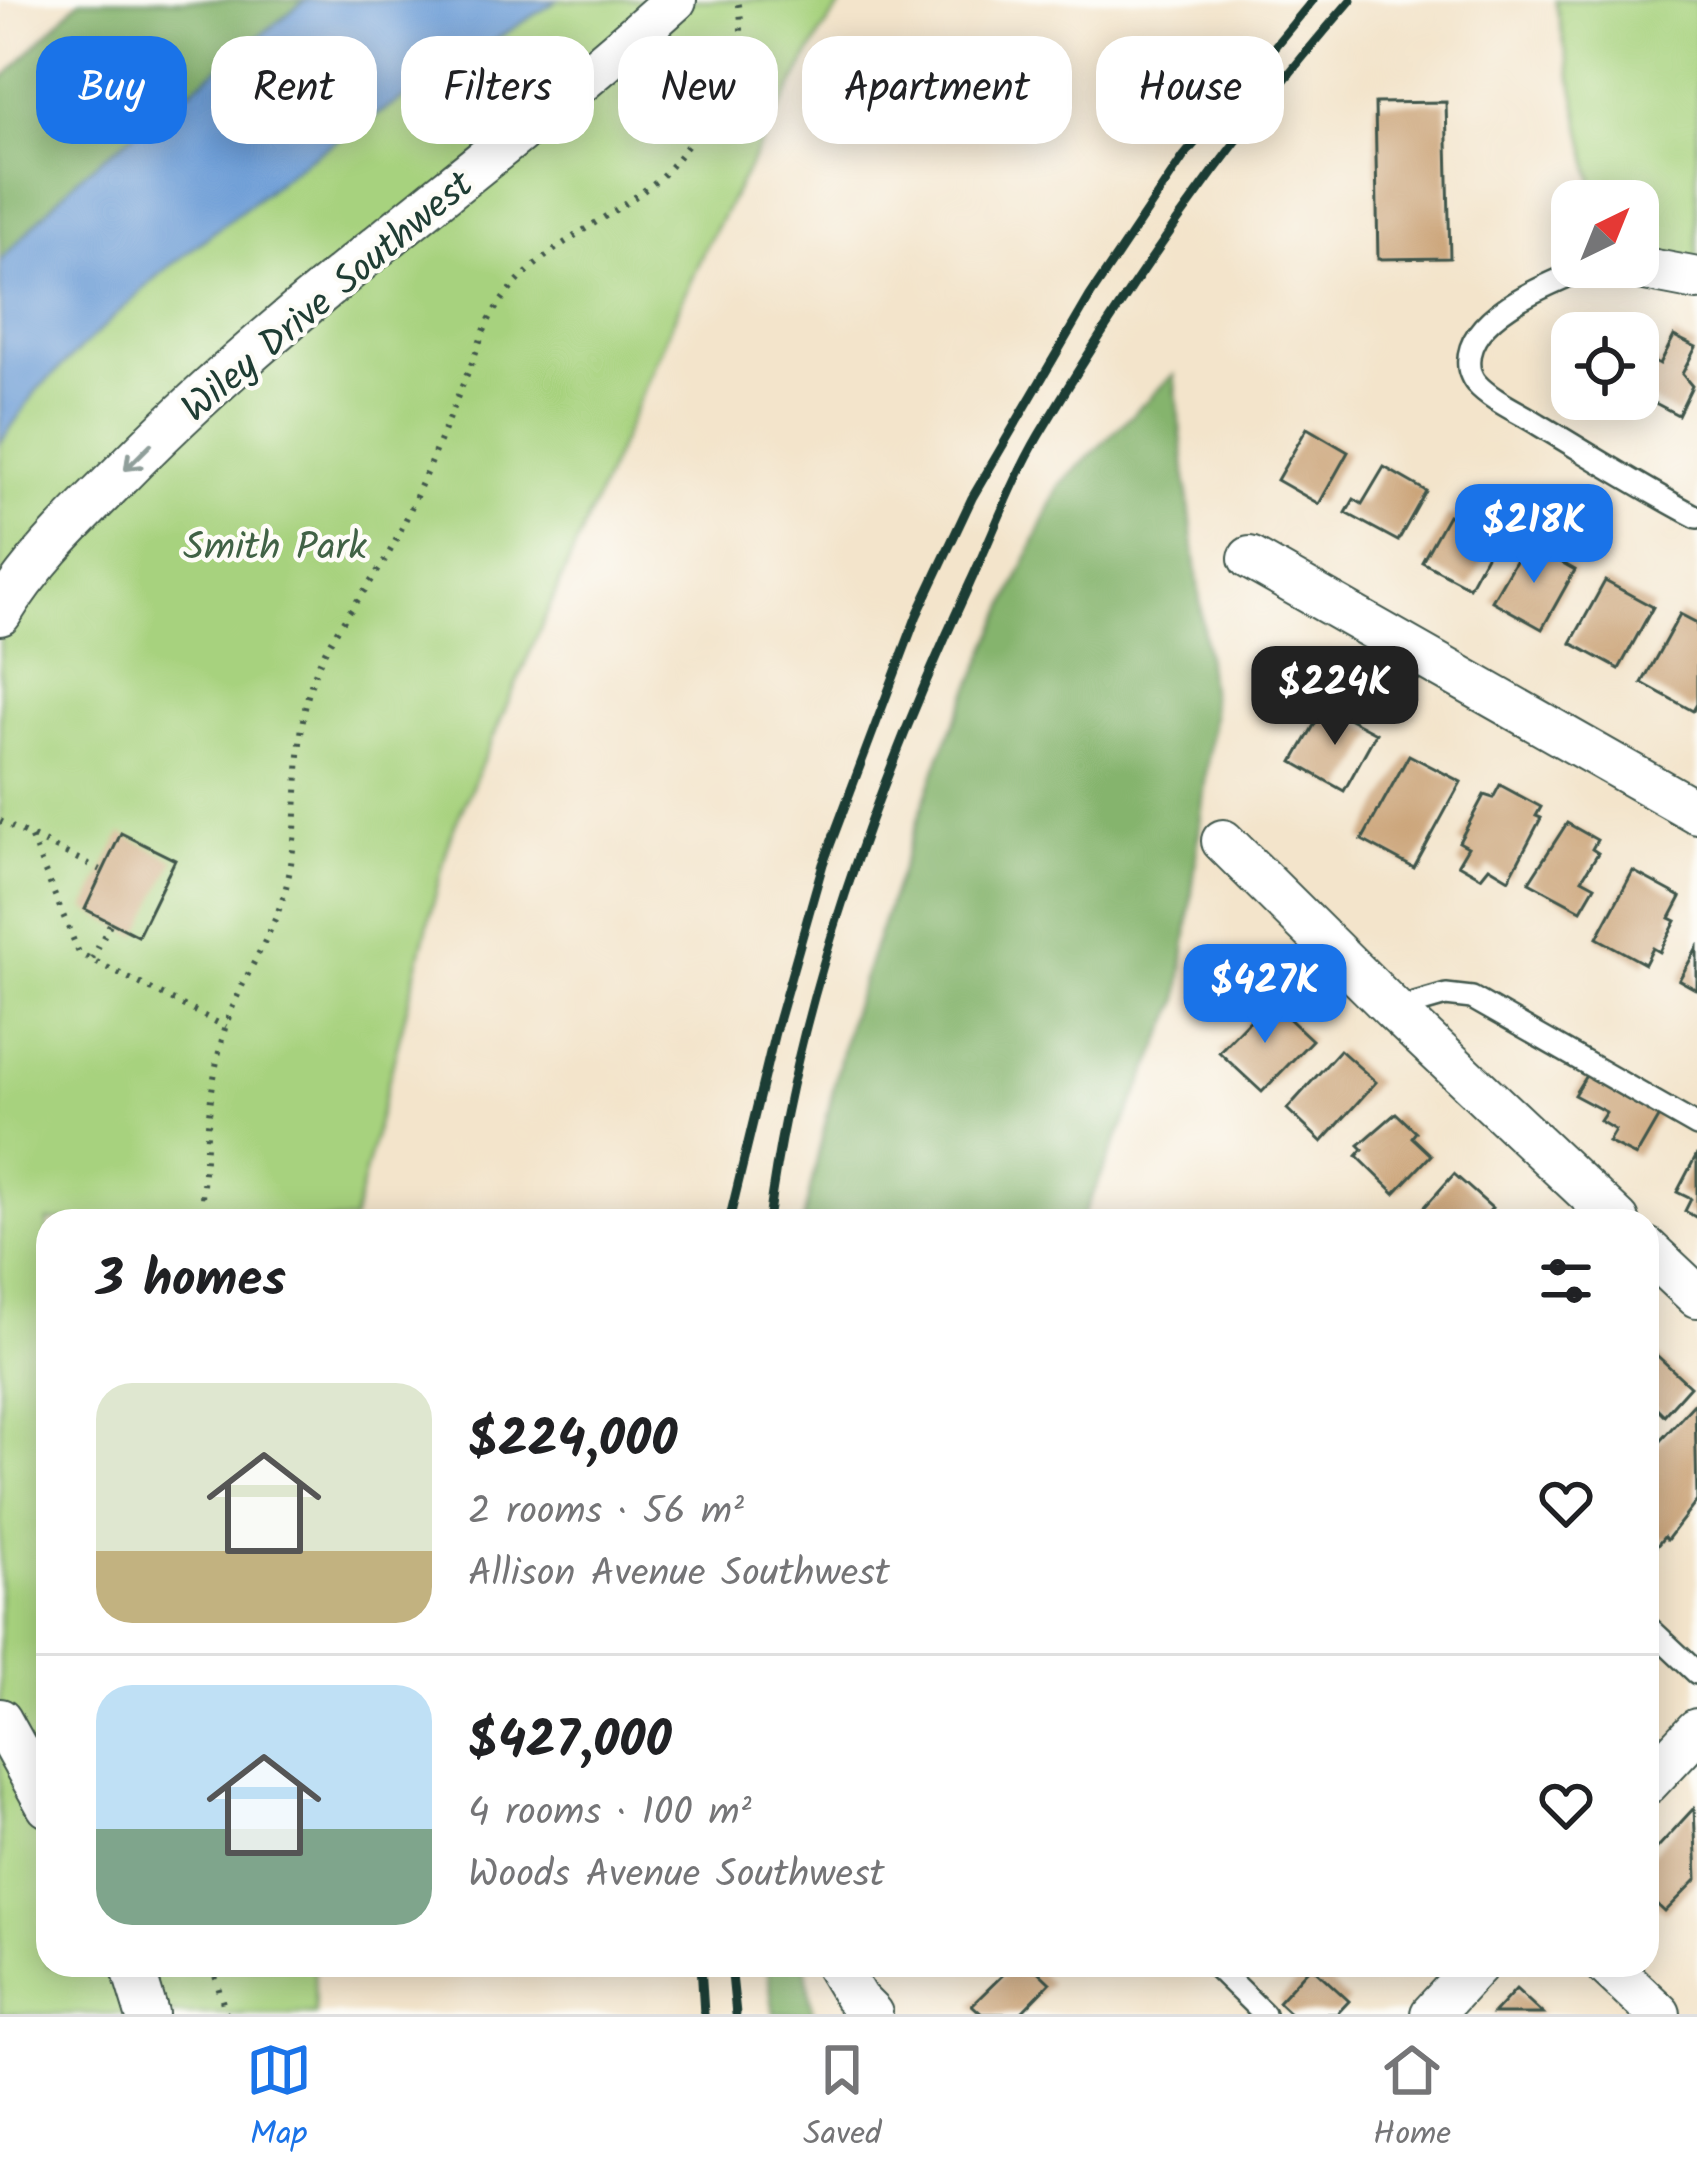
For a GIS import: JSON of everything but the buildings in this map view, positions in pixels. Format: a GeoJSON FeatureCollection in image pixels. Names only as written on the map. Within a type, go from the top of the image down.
{"type":"FeatureCollection","features":[{"type":"Feature","properties":{"kind":"street","name":"Wiley Drive Southwest"},"geometry":{"type":"LineString","coordinates":[[0,614],[63,532],[167,428],[258,346],[501,150],[675,0]]}},
{"type":"Feature","properties":{"kind":"street"},"geometry":{"type":"LineString","coordinates":[[1659,272],[1697,279]]}},
{"type":"Feature","properties":{"kind":"street"},"geometry":{"type":"LineString","coordinates":[[1250,557],[1697,812]]}},
{"type":"Feature","properties":{"kind":"street"},"geometry":{"type":"LineString","coordinates":[[1222,841],[1605,1209]]}},
{"type":"Feature","properties":{"kind":"street"},"geometry":{"type":"LineString","coordinates":[[1659,1260],[1697,1296]]}},
{"type":"Feature","properties":{"kind":"street"},"geometry":{"type":"LineString","coordinates":[[0,1720],[36,1784]]}},
{"type":"Feature","properties":{"kind":"street"},"geometry":{"type":"LineString","coordinates":[[1659,1770],[1697,1730]]}},
{"type":"Feature","properties":{"kind":"street"},"geometry":{"type":"LineString","coordinates":[[136,1977],[147,2014]]}},
{"type":"Feature","properties":{"kind":"street"},"geometry":{"type":"LineString","coordinates":[[843,1977],[872,2014]]}},
{"type":"Feature","properties":{"kind":"street"},"geometry":{"type":"LineString","coordinates":[[1432,2014],[1466,1977]]}},
{"type":"Feature","properties":{"kind":"street"},"geometry":{"type":"LineString","coordinates":[[1620,1977],[1659,2014]]}},
{"type":"Feature","properties":{"kind":"lane"},"geometry":{"type":"LineString","coordinates":[[1551,285],[1507,305],[1484,329],[1470,355],[1468,370],[1476,384],[1697,518]]}},
{"type":"Feature","properties":{"kind":"lane"},"geometry":{"type":"LineString","coordinates":[[1394,1010],[1447,995],[1472,998],[1697,1126]]}},
{"type":"Feature","properties":{"kind":"lane"},"geometry":{"type":"LineString","coordinates":[[1659,1637],[1697,1673]]}},
{"type":"Feature","properties":{"kind":"lane"},"geometry":{"type":"LineString","coordinates":[[1226,1977],[1264,2014]]}},
{"type":"Feature","properties":{"kind":"path"},"geometry":{"type":"LineString","coordinates":[[201,1209],[207,1138],[226,1027],[285,892],[295,837],[302,722],[312,681],[333,637],[396,540],[496,307],[528,270],[572,234],[626,204],[660,178],[685,147],[727,82],[737,57],[743,23],[738,0]]}},
{"type":"Feature","properties":{"kind":"path"},"geometry":{"type":"LineString","coordinates":[[0,821],[103,871]]}},
{"type":"Feature","properties":{"kind":"path"},"geometry":{"type":"LineString","coordinates":[[30,836],[79,952],[226,1027]]}},
{"type":"Feature","properties":{"kind":"path"},"geometry":{"type":"LineString","coordinates":[[92,959],[111,922]]}},
{"type":"Feature","properties":{"kind":"path"},"geometry":{"type":"LineString","coordinates":[[215,1977],[226,2014]]}},
{"type":"Feature","properties":{"kind":"green space"},"geometry":{"type":"Polygon","coordinates":[[[80,0],[306,0],[260,36],[211,36],[211,74],[187,93],[187,36],[45,36],[80,0]]]}},
{"type":"Feature","properties":{"kind":"green space","name":"Smith Park"},"geometry":{"type":"Polygon","coordinates":[[[558,0],[845,0],[819,36],[802,36],[802,68],[778,113],[778,36],[618,36],[618,144],[761,144],[704,250],[450,837],[356,1209],[36,1209],[36,1977],[314,1977],[315,2014],[0,2014],[0,443],[37,390],[157,276],[332,144],[377,144],[377,115],[401,100],[401,144],[594,144],[594,36],[501,36],[558,0]]]}},
{"type":"Feature","properties":{"kind":"green space"},"geometry":{"type":"Polygon","coordinates":[[[1555,0],[1697,0],[1697,263],[1659,259],[1659,180],[1593,180],[1555,0]]]}},
{"type":"Feature","properties":{"kind":"green space"},"geometry":{"type":"Polygon","coordinates":[[[36,45],[36,144],[121,144],[80,176],[0,261],[0,82],[36,45]]]}},
{"type":"Feature","properties":{"kind":"green space"},"geometry":{"type":"Polygon","coordinates":[[[1174,374],[1213,715],[1179,1001],[1086,1209],[806,1209],[849,1021],[940,756],[1059,486],[1174,374]]]}},
{"type":"Feature","properties":{"kind":"green space"},"geometry":{"type":"Polygon","coordinates":[[[769,1977],[807,1977],[813,2014],[774,2014],[769,1977]]]}},
{"type":"Feature","properties":{"kind":"water"},"geometry":{"type":"Polygon","coordinates":[[[306,0],[558,0],[501,36],[401,36],[401,100],[377,115],[377,36],[260,36],[306,0]]]}},
{"type":"Feature","properties":{"kind":"water"},"geometry":{"type":"Polygon","coordinates":[[[211,74],[211,144],[332,144],[157,276],[37,390],[0,443],[0,261],[80,176],[121,144],[187,144],[187,93],[211,74]]]}},
{"type":"Feature","properties":{"kind":"railway"},"geometry":{"type":"LineString","coordinates":[[732,1209],[823,864],[917,615],[972,498],[1090,296],[1184,156],[1313,0]]}},
{"type":"Feature","properties":{"kind":"railway"},"geometry":{"type":"LineString","coordinates":[[770,1209],[799,1056],[845,894],[903,736],[1020,471],[1073,378],[1185,210],[1351,0]]}},
{"type":"Feature","properties":{"kind":"railway"},"geometry":{"type":"LineString","coordinates":[[702,1977],[704,2014]]}},
{"type":"Feature","properties":{"kind":"railway"},"geometry":{"type":"LineString","coordinates":[[732,1977],[736,2014]]}}]}
